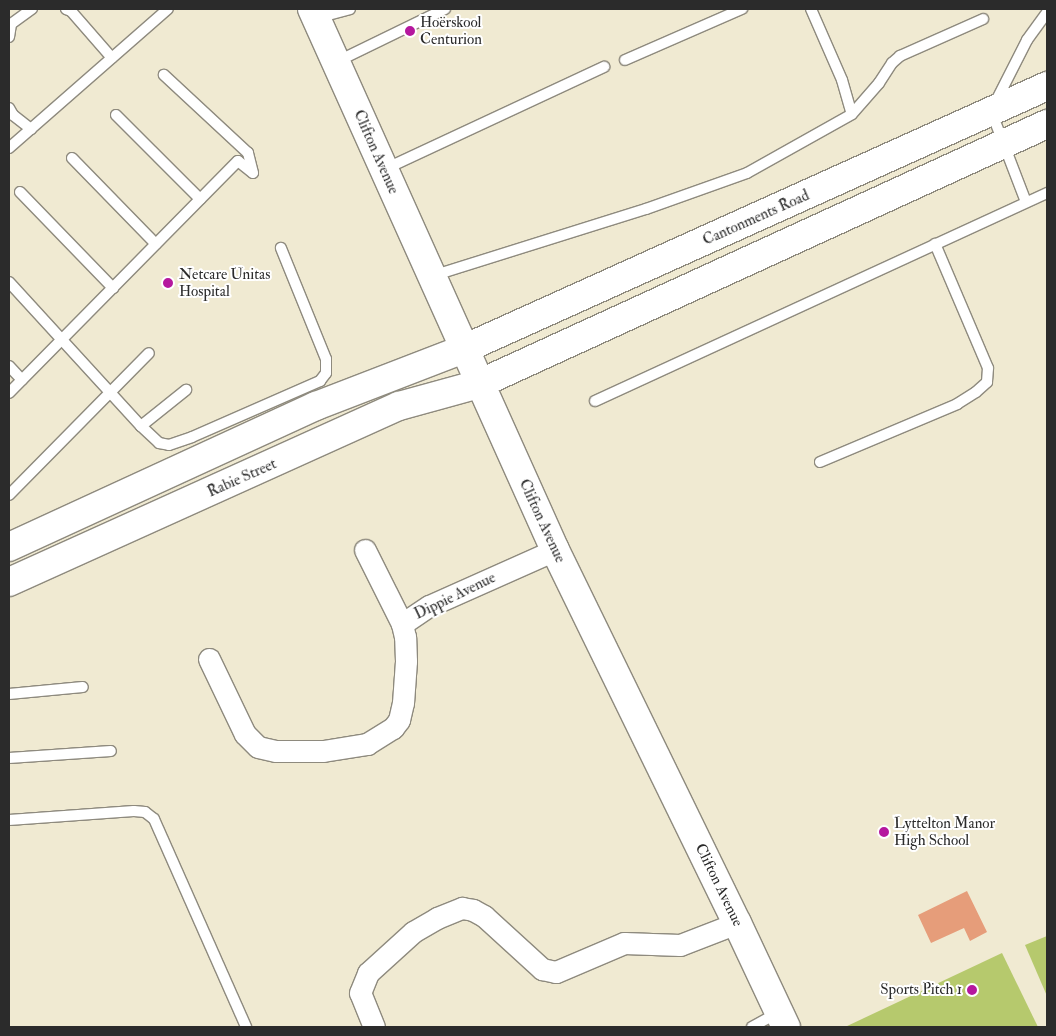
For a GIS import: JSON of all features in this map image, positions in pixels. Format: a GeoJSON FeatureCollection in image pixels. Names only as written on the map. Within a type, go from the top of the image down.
{"type":"FeatureCollection","features":[{"type":"Feature","properties":{"kind":"main road","name":"Clifton Avenue"},"geometry":{"type":"LineString","coordinates":[[314,14],[554,550],[783,1020]]}},
{"type":"Feature","properties":{"kind":"main road","name":"Cantonments Road"},"geometry":{"type":"LineString","coordinates":[[464,349],[1047,86]]}},
{"type":"Feature","properties":{"kind":"main road"},"geometry":{"type":"LineString","coordinates":[[479,384],[1047,124]]}},
{"type":"Feature","properties":{"kind":"main road"},"geometry":{"type":"LineString","coordinates":[[9,547],[316,406],[464,349]]}},
{"type":"Feature","properties":{"kind":"main road","name":"Rabie Street"},"geometry":{"type":"LineString","coordinates":[[9,582],[399,406],[479,384]]}},
{"type":"Feature","properties":{"kind":"street"},"geometry":{"type":"LineString","coordinates":[[365,550],[402,624]]}},
{"type":"Feature","properties":{"kind":"street","name":"Dippie Avenue"},"geometry":{"type":"LineString","coordinates":[[209,659],[245,734],[253,744],[265,750],[276,750],[346,749],[367,744],[386,733],[399,720],[403,704],[406,661],[405,637],[402,624],[430,606],[554,550]]}},
{"type":"Feature","properties":{"kind":"street"},"geometry":{"type":"LineString","coordinates":[[374,1027],[360,993],[362,983],[368,973],[413,932],[437,918],[462,908],[473,910],[484,916],[542,969],[556,972],[624,944],[680,945],[737,923]]}},
{"type":"Feature","properties":{"kind":"lane"},"geometry":{"type":"LineString","coordinates":[[9,37],[11,24],[32,9]]}},
{"type":"Feature","properties":{"kind":"lane"},"geometry":{"type":"LineString","coordinates":[[66,9],[71,11],[112,58]]}},
{"type":"Feature","properties":{"kind":"lane"},"geometry":{"type":"LineString","coordinates":[[9,148],[168,9]]}},
{"type":"Feature","properties":{"kind":"lane"},"geometry":{"type":"LineString","coordinates":[[314,14],[350,9]]}},
{"type":"Feature","properties":{"kind":"lane"},"geometry":{"type":"LineString","coordinates":[[335,62],[444,9]]}},
{"type":"Feature","properties":{"kind":"lane"},"geometry":{"type":"LineString","coordinates":[[624,60],[742,9]]}},
{"type":"Feature","properties":{"kind":"lane"},"geometry":{"type":"LineString","coordinates":[[811,9],[842,80],[852,114]]}},
{"type":"Feature","properties":{"kind":"lane"},"geometry":{"type":"LineString","coordinates":[[1026,202],[991,111],[1026,40],[1047,12]]}},
{"type":"Feature","properties":{"kind":"lane"},"geometry":{"type":"LineString","coordinates":[[431,277],[646,209],[747,173],[852,114],[879,83],[892,63],[900,56],[983,19]]}},
{"type":"Feature","properties":{"kind":"lane"},"geometry":{"type":"LineString","coordinates":[[384,170],[604,67]]}},
{"type":"Feature","properties":{"kind":"lane"},"geometry":{"type":"LineString","coordinates":[[9,393],[238,161],[253,173],[253,166],[248,153],[164,75]]}},
{"type":"Feature","properties":{"kind":"lane"},"geometry":{"type":"LineString","coordinates":[[9,108],[13,115],[31,129]]}},
{"type":"Feature","properties":{"kind":"lane"},"geometry":{"type":"LineString","coordinates":[[116,115],[200,200]]}},
{"type":"Feature","properties":{"kind":"lane"},"geometry":{"type":"LineString","coordinates":[[72,158],[156,244]]}},
{"type":"Feature","properties":{"kind":"lane"},"geometry":{"type":"LineString","coordinates":[[20,192],[113,288]]}},
{"type":"Feature","properties":{"kind":"lane"},"geometry":{"type":"LineString","coordinates":[[595,401],[1047,193]]}},
{"type":"Feature","properties":{"kind":"lane"},"geometry":{"type":"LineString","coordinates":[[820,462],[956,404],[976,392],[987,382],[988,368],[935,244]]}},
{"type":"Feature","properties":{"kind":"lane"},"geometry":{"type":"LineString","coordinates":[[9,282],[141,426],[160,443],[169,444],[192,437],[320,381],[326,373],[326,359],[281,248]]}},
{"type":"Feature","properties":{"kind":"lane"},"geometry":{"type":"LineString","coordinates":[[9,495],[149,353]]}},
{"type":"Feature","properties":{"kind":"lane"},"geometry":{"type":"LineString","coordinates":[[9,366],[22,380]]}},
{"type":"Feature","properties":{"kind":"lane"},"geometry":{"type":"LineString","coordinates":[[141,426],[186,390]]}},
{"type":"Feature","properties":{"kind":"lane"},"geometry":{"type":"LineString","coordinates":[[9,694],[83,687]]}},
{"type":"Feature","properties":{"kind":"lane"},"geometry":{"type":"LineString","coordinates":[[9,758],[111,751]]}},
{"type":"Feature","properties":{"kind":"lane"},"geometry":{"type":"LineString","coordinates":[[9,820],[134,811],[145,812],[154,820],[246,1027]]}},
{"type":"Feature","properties":{"kind":"lane"},"geometry":{"type":"LineString","coordinates":[[752,1027],[783,1020]]}},
{"type":"Feature","properties":{"kind":"green space"},"geometry":{"type":"Polygon","coordinates":[[[1047,936],[1047,996],[1025,945],[1047,936]]]}},
{"type":"Feature","properties":{"kind":"green space","name":"Sports Pitch 1"},"geometry":{"type":"Polygon","coordinates":[[[1002,953],[1038,1027],[845,1027],[1002,953]]]}},
{"type":"Feature","properties":{"kind":"building"},"geometry":{"type":"Polygon","coordinates":[[[967,891],[987,932],[970,941],[964,928],[931,943],[918,915],[967,891]]]}},
{"type":"Feature","properties":{"kind":"place","name":"Hoërskool Centurion"},"geometry":{"type":"Point","coordinates":[410,31]}},
{"type":"Feature","properties":{"kind":"place","name":"Netcare Unitas Hospital"},"geometry":{"type":"Point","coordinates":[168,283]}},
{"type":"Feature","properties":{"kind":"place","name":"Lyttelton Manor High School"},"geometry":{"type":"Point","coordinates":[884,832]}},
{"type":"Feature","properties":{"kind":"place","name":"Sports Pitch 1"},"geometry":{"type":"Point","coordinates":[972,990]}}]}
